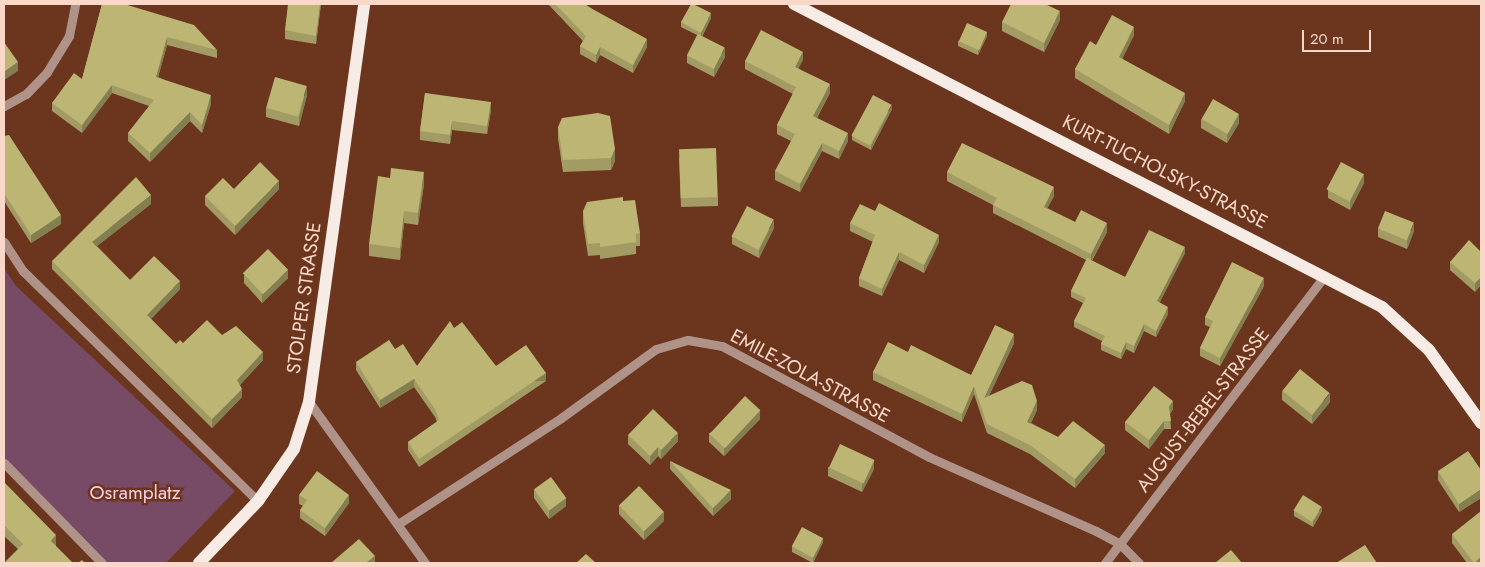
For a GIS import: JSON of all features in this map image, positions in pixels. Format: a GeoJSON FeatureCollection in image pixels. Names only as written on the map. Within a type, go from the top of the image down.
{"type":"FeatureCollection","features":[{"type":"Feature","properties":{"kind":"main road","name":"STOLPER STRASSE"},"geometry":{"type":"LineString","coordinates":[[199,563],[258,501],[294,449],[309,402],[364,4]]}},
{"type":"Feature","properties":{"kind":"main road","name":"KURT-TUCHOLSKY-STRASSE"},"geometry":{"type":"LineString","coordinates":[[794,4],[1325,275],[1382,307],[1428,350],[1481,423]]}},
{"type":"Feature","properties":{"kind":"street"},"geometry":{"type":"LineString","coordinates":[[4,106],[26,94],[47,72],[69,36],[75,4]]}},
{"type":"Feature","properties":{"kind":"street"},"geometry":{"type":"LineString","coordinates":[[4,242],[23,271],[258,501]]}},
{"type":"Feature","properties":{"kind":"street","name":"AUGUST-BEBEL-STRASSE"},"geometry":{"type":"LineString","coordinates":[[1105,563],[1325,275]]}},
{"type":"Feature","properties":{"kind":"street","name":"EMILE-ZOLA-STRASSE"},"geometry":{"type":"LineString","coordinates":[[398,524],[561,418],[656,348],[688,340],[722,346],[929,457],[1120,544],[1139,563]]}},
{"type":"Feature","properties":{"kind":"street"},"geometry":{"type":"LineString","coordinates":[[309,402],[425,563]]}},
{"type":"Feature","properties":{"kind":"street"},"geometry":{"type":"LineString","coordinates":[[4,463],[102,563]]}},
{"type":"Feature","properties":{"kind":"green space","name":"Osramplatz"},"geometry":{"type":"Polygon","coordinates":[[[4,268],[16,286],[235,491],[166,563],[107,563],[4,458],[4,268]]]}},
{"type":"Feature","properties":{"kind":"building"},"geometry":{"type":"Polygon","coordinates":[[[102,4],[124,4],[194,25],[217,50],[167,37],[156,77],[211,95],[202,125],[190,112],[150,153],[128,133],[154,100],[112,85],[82,125],[52,103],[74,73],[82,79],[102,4]]]}},
{"type":"Feature","properties":{"kind":"building"},"geometry":{"type":"Polygon","coordinates":[[[288,4],[320,4],[316,36],[285,30],[288,4]]]}},
{"type":"Feature","properties":{"kind":"building"},"geometry":{"type":"Polygon","coordinates":[[[555,4],[585,4],[647,39],[633,65],[600,47],[596,55],[580,46],[586,36],[555,4]]]}},
{"type":"Feature","properties":{"kind":"building"},"geometry":{"type":"Polygon","coordinates":[[[691,4],[711,13],[701,33],[681,22],[691,4]]]}},
{"type":"Feature","properties":{"kind":"building"},"geometry":{"type":"Polygon","coordinates":[[[1011,4],[1045,4],[1060,11],[1044,43],[1002,22],[1011,4]]]}},
{"type":"Feature","properties":{"kind":"building"},"geometry":{"type":"Polygon","coordinates":[[[1112,15],[1134,27],[1119,57],[1185,93],[1169,125],[1075,69],[1090,41],[1096,45],[1112,15]]]}},
{"type":"Feature","properties":{"kind":"building"},"geometry":{"type":"Polygon","coordinates":[[[967,23],[987,32],[979,50],[959,41],[967,23]]]}},
{"type":"Feature","properties":{"kind":"building"},"geometry":{"type":"Polygon","coordinates":[[[761,30],[803,52],[795,67],[830,84],[813,116],[848,133],[839,151],[822,143],[800,184],[775,171],[795,134],[777,125],[796,87],[745,61],[761,30]]]}},
{"type":"Feature","properties":{"kind":"building"},"geometry":{"type":"Polygon","coordinates":[[[698,34],[725,48],[714,69],[687,55],[698,34]]]}},
{"type":"Feature","properties":{"kind":"building"},"geometry":{"type":"Polygon","coordinates":[[[4,42],[18,62],[4,72],[4,42]]]}},
{"type":"Feature","properties":{"kind":"building"},"geometry":{"type":"Polygon","coordinates":[[[275,77],[307,86],[298,117],[266,108],[275,77]]]}},
{"type":"Feature","properties":{"kind":"building"},"geometry":{"type":"Polygon","coordinates":[[[425,93],[491,102],[487,126],[452,121],[450,135],[420,131],[425,93]]]}},
{"type":"Feature","properties":{"kind":"building"},"geometry":{"type":"Polygon","coordinates":[[[873,95],[892,105],[870,145],[851,136],[873,95]]]}},
{"type":"Feature","properties":{"kind":"building"},"geometry":{"type":"Polygon","coordinates":[[[1213,99],[1239,114],[1227,134],[1202,119],[1213,99]]]}},
{"type":"Feature","properties":{"kind":"building"},"geometry":{"type":"Polygon","coordinates":[[[598,113],[610,116],[615,149],[611,158],[563,160],[558,127],[562,118],[598,113]]]}},
{"type":"Feature","properties":{"kind":"building"},"geometry":{"type":"Polygon","coordinates":[[[9,135],[61,215],[31,235],[4,193],[4,136],[9,135]]]}},
{"type":"Feature","properties":{"kind":"building"},"geometry":{"type":"Polygon","coordinates":[[[962,143],[1054,187],[1044,207],[1075,222],[1081,210],[1107,223],[1091,254],[993,205],[997,198],[947,172],[962,143]]]}},
{"type":"Feature","properties":{"kind":"building"},"geometry":{"type":"Polygon","coordinates":[[[716,148],[718,197],[681,198],[679,149],[716,148]]]}},
{"type":"Feature","properties":{"kind":"building"},"geometry":{"type":"Polygon","coordinates":[[[260,162],[279,181],[235,226],[205,196],[223,178],[234,189],[260,162]]]}},
{"type":"Feature","properties":{"kind":"building"},"geometry":{"type":"Polygon","coordinates":[[[1341,162],[1364,174],[1349,202],[1326,189],[1341,162]]]}},
{"type":"Feature","properties":{"kind":"building"},"geometry":{"type":"Polygon","coordinates":[[[391,168],[424,172],[418,213],[404,211],[400,248],[369,244],[378,176],[390,178],[391,168]]]}},
{"type":"Feature","properties":{"kind":"building"},"geometry":{"type":"Polygon","coordinates":[[[136,177],[151,195],[92,242],[130,280],[154,256],[180,281],[147,315],[176,344],[180,340],[183,343],[207,320],[222,335],[236,326],[263,352],[237,380],[242,389],[212,419],[52,261],[136,177]]]}},
{"type":"Feature","properties":{"kind":"building"},"geometry":{"type":"Polygon","coordinates":[[[623,197],[623,201],[635,200],[640,233],[636,234],[636,242],[600,247],[600,243],[588,244],[583,211],[587,202],[623,197]]]}},
{"type":"Feature","properties":{"kind":"building"},"geometry":{"type":"Polygon","coordinates":[[[879,203],[939,235],[924,265],[899,252],[882,289],[859,278],[875,235],[850,223],[860,204],[875,211],[879,203]]]}},
{"type":"Feature","properties":{"kind":"building"},"geometry":{"type":"Polygon","coordinates":[[[747,206],[774,220],[758,250],[732,236],[747,206]]]}},
{"type":"Feature","properties":{"kind":"building"},"geometry":{"type":"Polygon","coordinates":[[[1385,211],[1414,223],[1407,240],[1378,229],[1385,211]]]}},
{"type":"Feature","properties":{"kind":"building"},"geometry":{"type":"Polygon","coordinates":[[[1149,230],[1185,247],[1157,301],[1168,307],[1156,331],[1144,324],[1134,346],[1126,342],[1121,353],[1101,344],[1105,336],[1074,321],[1086,298],[1071,291],[1087,258],[1125,277],[1149,230]]]}},
{"type":"Feature","properties":{"kind":"building"},"geometry":{"type":"Polygon","coordinates":[[[1469,240],[1481,252],[1481,277],[1475,283],[1450,262],[1469,240]]]}},
{"type":"Feature","properties":{"kind":"building"},"geometry":{"type":"Polygon","coordinates":[[[268,249],[288,270],[263,294],[243,273],[268,249]]]}},
{"type":"Feature","properties":{"kind":"building"},"geometry":{"type":"Polygon","coordinates":[[[1232,262],[1264,278],[1220,358],[1200,348],[1213,321],[1205,317],[1232,262]]]}},
{"type":"Feature","properties":{"kind":"building"},"geometry":{"type":"Polygon","coordinates":[[[450,321],[454,328],[462,322],[496,366],[526,345],[546,373],[419,459],[408,442],[439,420],[435,409],[414,379],[380,400],[356,362],[389,340],[395,349],[403,344],[417,366],[450,321]]]}},
{"type":"Feature","properties":{"kind":"building"},"geometry":{"type":"Polygon","coordinates":[[[995,325],[1014,334],[984,398],[1022,381],[1032,385],[1037,401],[1027,422],[1058,437],[1073,421],[1105,445],[1075,479],[1030,445],[987,424],[974,386],[962,414],[873,372],[888,342],[908,352],[911,345],[971,375],[995,325]]]}},
{"type":"Feature","properties":{"kind":"building"},"geometry":{"type":"Polygon","coordinates":[[[1300,369],[1330,393],[1312,415],[1282,391],[1300,369]]]}},
{"type":"Feature","properties":{"kind":"building"},"geometry":{"type":"Polygon","coordinates":[[[1154,386],[1173,401],[1169,407],[1171,421],[1164,421],[1149,440],[1125,422],[1154,386]]]}},
{"type":"Feature","properties":{"kind":"building"},"geometry":{"type":"Polygon","coordinates":[[[745,396],[760,410],[725,448],[710,434],[745,396]]]}},
{"type":"Feature","properties":{"kind":"building"},"geometry":{"type":"Polygon","coordinates":[[[653,409],[678,433],[661,450],[658,447],[650,456],[628,435],[653,409]]]}},
{"type":"Feature","properties":{"kind":"building"},"geometry":{"type":"Polygon","coordinates":[[[840,444],[874,460],[863,484],[829,468],[840,444]]]}},
{"type":"Feature","properties":{"kind":"building"},"geometry":{"type":"Polygon","coordinates":[[[1468,451],[1481,470],[1481,489],[1459,504],[1438,471],[1468,451]]]}},
{"type":"Feature","properties":{"kind":"building"},"geometry":{"type":"Polygon","coordinates":[[[670,461],[731,490],[713,508],[670,461]]]}},
{"type":"Feature","properties":{"kind":"building"},"geometry":{"type":"Polygon","coordinates":[[[317,471],[349,495],[325,528],[300,510],[307,500],[299,495],[317,471]]]}},
{"type":"Feature","properties":{"kind":"building"},"geometry":{"type":"Polygon","coordinates":[[[551,477],[566,498],[549,510],[534,489],[551,477]]]}},
{"type":"Feature","properties":{"kind":"building"},"geometry":{"type":"Polygon","coordinates":[[[4,482],[56,535],[51,541],[73,563],[4,563],[23,544],[4,525],[4,482]]]}},
{"type":"Feature","properties":{"kind":"building"},"geometry":{"type":"Polygon","coordinates":[[[639,486],[664,512],[644,531],[619,505],[639,486]]]}},
{"type":"Feature","properties":{"kind":"building"},"geometry":{"type":"Polygon","coordinates":[[[1303,495],[1322,507],[1312,522],[1293,510],[1303,495]]]}},
{"type":"Feature","properties":{"kind":"building"},"geometry":{"type":"Polygon","coordinates":[[[1481,511],[1481,557],[1474,563],[1452,534],[1481,511]]]}},
{"type":"Feature","properties":{"kind":"building"},"geometry":{"type":"Polygon","coordinates":[[[802,527],[823,538],[813,558],[792,546],[802,527]]]}},
{"type":"Feature","properties":{"kind":"building"},"geometry":{"type":"Polygon","coordinates":[[[359,539],[375,556],[366,563],[331,563],[359,539]]]}},
{"type":"Feature","properties":{"kind":"building"},"geometry":{"type":"Polygon","coordinates":[[[1365,545],[1377,563],[1336,563],[1365,545]]]}},
{"type":"Feature","properties":{"kind":"building"},"geometry":{"type":"Polygon","coordinates":[[[1231,550],[1242,563],[1215,563],[1231,550]]]}},
{"type":"Feature","properties":{"kind":"building"},"geometry":{"type":"Polygon","coordinates":[[[586,554],[596,563],[576,563],[586,554]]]}}]}
